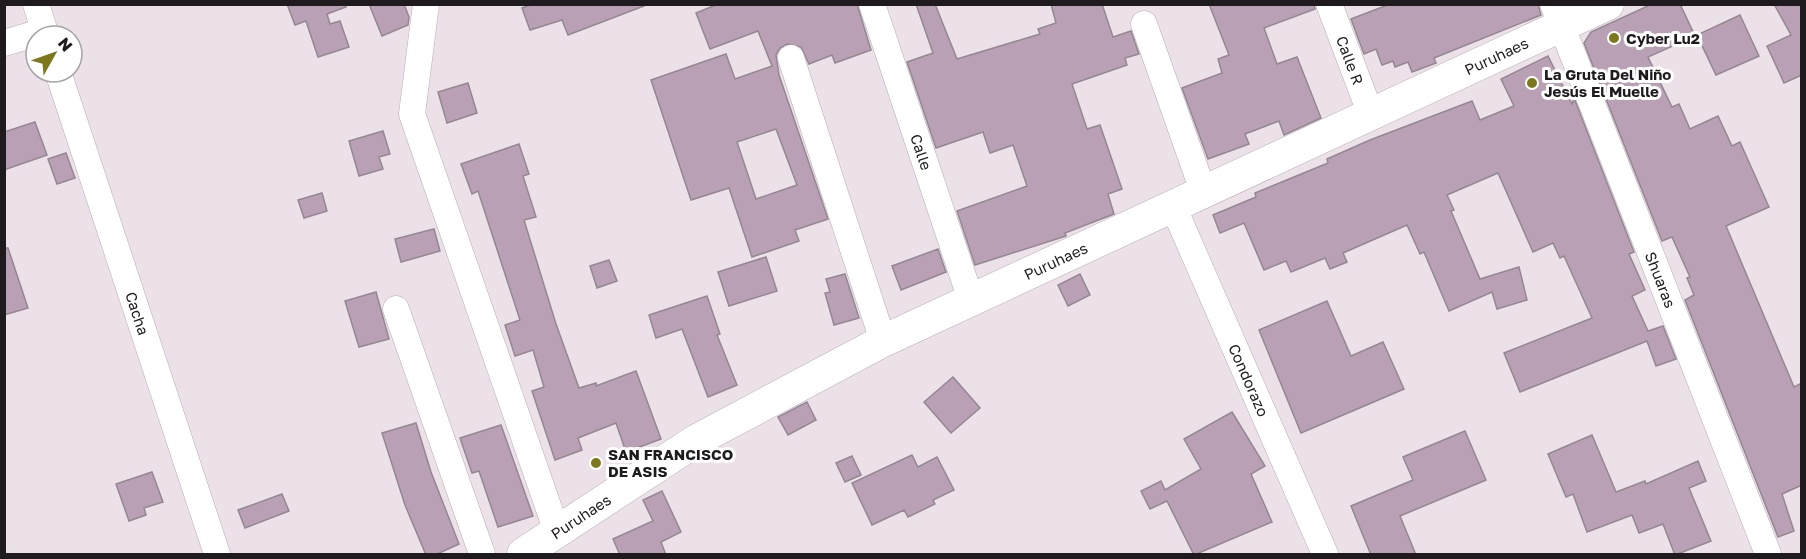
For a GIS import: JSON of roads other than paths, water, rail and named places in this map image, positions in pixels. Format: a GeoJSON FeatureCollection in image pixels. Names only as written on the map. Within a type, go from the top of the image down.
{"type":"FeatureCollection","features":[{"type":"Feature","properties":{"kind":"street"},"geometry":{"type":"LineString","coordinates":[[36,4],[43,24]]}},
{"type":"Feature","properties":{"kind":"street"},"geometry":{"type":"LineString","coordinates":[[426,4],[412,114],[557,532]]}},
{"type":"Feature","properties":{"kind":"street","name":"Calle"},"geometry":{"type":"LineString","coordinates":[[872,4],[971,300]]}},
{"type":"Feature","properties":{"kind":"street","name":"Calle R"},"geometry":{"type":"LineString","coordinates":[[1329,4],[1371,115]]}},
{"type":"Feature","properties":{"kind":"street","name":"Puruhaes"},"geometry":{"type":"LineString","coordinates":[[523,555],[697,440],[883,341],[1371,115],[1557,16],[1608,4]]}},
{"type":"Feature","properties":{"kind":"street","name":"Shuaras"},"geometry":{"type":"LineString","coordinates":[[1557,16],[1768,555]]}},
{"type":"Feature","properties":{"kind":"street"},"geometry":{"type":"LineString","coordinates":[[1144,24],[1203,191]]}},
{"type":"Feature","properties":{"kind":"street"},"geometry":{"type":"LineString","coordinates":[[4,43],[24,39]]}},
{"type":"Feature","properties":{"kind":"street"},"geometry":{"type":"LineString","coordinates":[[791,58],[883,341]]}},
{"type":"Feature","properties":{"kind":"street","name":"Cacha"},"geometry":{"type":"LineString","coordinates":[[62,84],[217,555]]}},
{"type":"Feature","properties":{"kind":"street","name":"Condorazo"},"geometry":{"type":"LineString","coordinates":[[1173,206],[1325,555]]}},
{"type":"Feature","properties":{"kind":"street"},"geometry":{"type":"LineString","coordinates":[[396,309],[482,555]]}},
{"type":"Feature","properties":{"kind":"place","name":"Cyber Lu2"},"geometry":{"type":"Point","coordinates":[1614,38]}},
{"type":"Feature","properties":{"kind":"place","name":"La Gruta Del Niño Jesús El Muelle"},"geometry":{"type":"Point","coordinates":[1532,83]}},
{"type":"Feature","properties":{"kind":"place","name":"SAN FRANCISCO DE ASIS"},"geometry":{"type":"Point","coordinates":[596,463]}}]}
